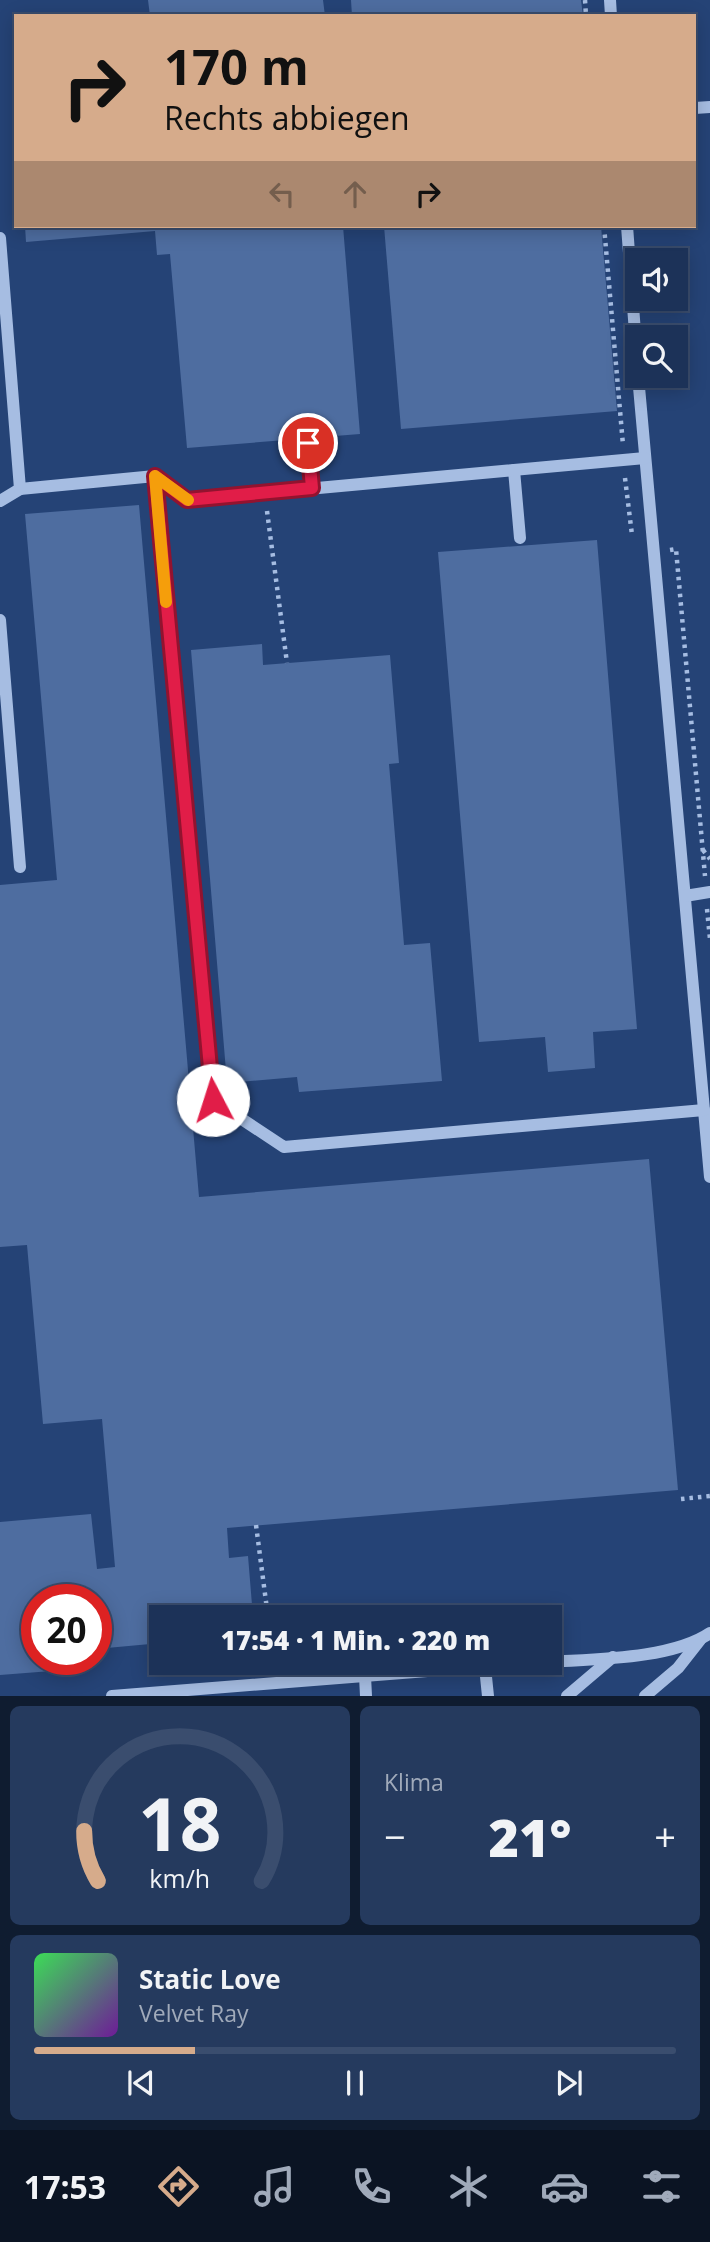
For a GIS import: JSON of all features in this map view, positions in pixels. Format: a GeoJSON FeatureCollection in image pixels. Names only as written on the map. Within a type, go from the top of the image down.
{"type":"FeatureCollection","features":[{"type":"Feature","properties":{"kind":"lane"},"geometry":{"type":"LineString","coordinates":[[627,228],[634,325]]}},
{"type":"Feature","properties":{"kind":"lane"},"geometry":{"type":"LineString","coordinates":[[0,238],[20,489]]}},
{"type":"Feature","properties":{"kind":"lane"},"geometry":{"type":"LineString","coordinates":[[639,388],[710,1177]]}},
{"type":"Feature","properties":{"kind":"lane"},"geometry":{"type":"LineString","coordinates":[[308,443],[312,488]]}},
{"type":"Feature","properties":{"kind":"lane"},"geometry":{"type":"LineString","coordinates":[[0,502],[20,489],[155,476],[187,500],[645,458]]}},
{"type":"Feature","properties":{"kind":"lane"},"geometry":{"type":"LineString","coordinates":[[513,470],[520,538]]}},
{"type":"Feature","properties":{"kind":"lane"},"geometry":{"type":"LineString","coordinates":[[155,476],[213,1100],[284,1147],[704,1110]]}},
{"type":"Feature","properties":{"kind":"lane"},"geometry":{"type":"LineString","coordinates":[[0,620],[19,867]]}},
{"type":"Feature","properties":{"kind":"lane"},"geometry":{"type":"LineString","coordinates":[[685,896],[708,892]]}},
{"type":"Feature","properties":{"kind":"lane"},"geometry":{"type":"LineString","coordinates":[[562,1661],[669,1650],[705,1636]]}},
{"type":"Feature","properties":{"kind":"lane"},"geometry":{"type":"LineString","coordinates":[[645,1696],[678,1668],[705,1636]]}},
{"type":"Feature","properties":{"kind":"lane"},"geometry":{"type":"LineString","coordinates":[[568,1696],[614,1657]]}},
{"type":"Feature","properties":{"kind":"lane"},"geometry":{"type":"LineString","coordinates":[[112,1696],[378,1675]]}},
{"type":"Feature","properties":{"kind":"lane"},"geometry":{"type":"LineString","coordinates":[[486,1675],[488,1696]]}},
{"type":"Feature","properties":{"kind":"lane"},"geometry":{"type":"LineString","coordinates":[[365,1676],[366,1696]]}},
{"type":"Feature","properties":{"kind":"path"},"geometry":{"type":"LineString","coordinates":[[265,492],[287,663]]}},
{"type":"Feature","properties":{"kind":"path"},"geometry":{"type":"LineString","coordinates":[[676,549],[710,939]]}},
{"type":"Feature","properties":{"kind":"path"},"geometry":{"type":"LineString","coordinates":[[702,849],[710,859]]}},
{"type":"Feature","properties":{"kind":"path"},"geometry":{"type":"LineString","coordinates":[[681,1499],[710,1496]]}},
{"type":"Feature","properties":{"kind":"path"},"geometry":{"type":"LineString","coordinates":[[256,1525],[266,1605]]}},
{"type":"Feature","properties":{"kind":"building"},"geometry":{"type":"Polygon","coordinates":[[[148,0],[323,0],[325,14],[150,14],[148,0]]]}},
{"type":"Feature","properties":{"kind":"building"},"geometry":{"type":"Polygon","coordinates":[[[351,0],[581,0],[583,14],[352,14],[351,0]]]}},
{"type":"Feature","properties":{"kind":"building"},"geometry":{"type":"Polygon","coordinates":[[[25,228],[343,228],[360,434],[187,448],[170,254],[157,255],[155,231],[26,242],[25,228]]]}},
{"type":"Feature","properties":{"kind":"building"},"geometry":{"type":"Polygon","coordinates":[[[384,228],[601,228],[617,411],[401,429],[384,228]]]}},
{"type":"Feature","properties":{"kind":"building"},"geometry":{"type":"Polygon","coordinates":[[[139,505],[199,1197],[649,1159],[678,1490],[227,1528],[229,1558],[248,1556],[252,1605],[149,1605],[149,1644],[112,1648],[112,1584],[21,1584],[21,1673],[0,1675],[0,1522],[91,1514],[97,1569],[115,1567],[102,1419],[43,1424],[27,1245],[0,1247],[0,885],[57,880],[25,514],[139,505]]]}},
{"type":"Feature","properties":{"kind":"building"},"geometry":{"type":"Polygon","coordinates":[[[597,540],[637,1029],[593,1032],[595,1068],[548,1072],[545,1037],[479,1042],[438,552],[597,540]]]}},
{"type":"Feature","properties":{"kind":"building"},"geometry":{"type":"Polygon","coordinates":[[[262,644],[263,665],[390,655],[399,763],[389,764],[404,945],[430,943],[442,1081],[299,1092],[297,1077],[227,1083],[191,650],[262,644]]]}},
{"type":"Feature","properties":{"kind":"slow traffic"},"geometry":{"type":"LineString","coordinates":[[166,602],[155,476],[188,500]]}},
{"type":"Feature","properties":{"kind":"route"},"geometry":{"type":"LineString","coordinates":[[213,1100],[155,476],[187,500],[312,488],[308,443]]}}]}
